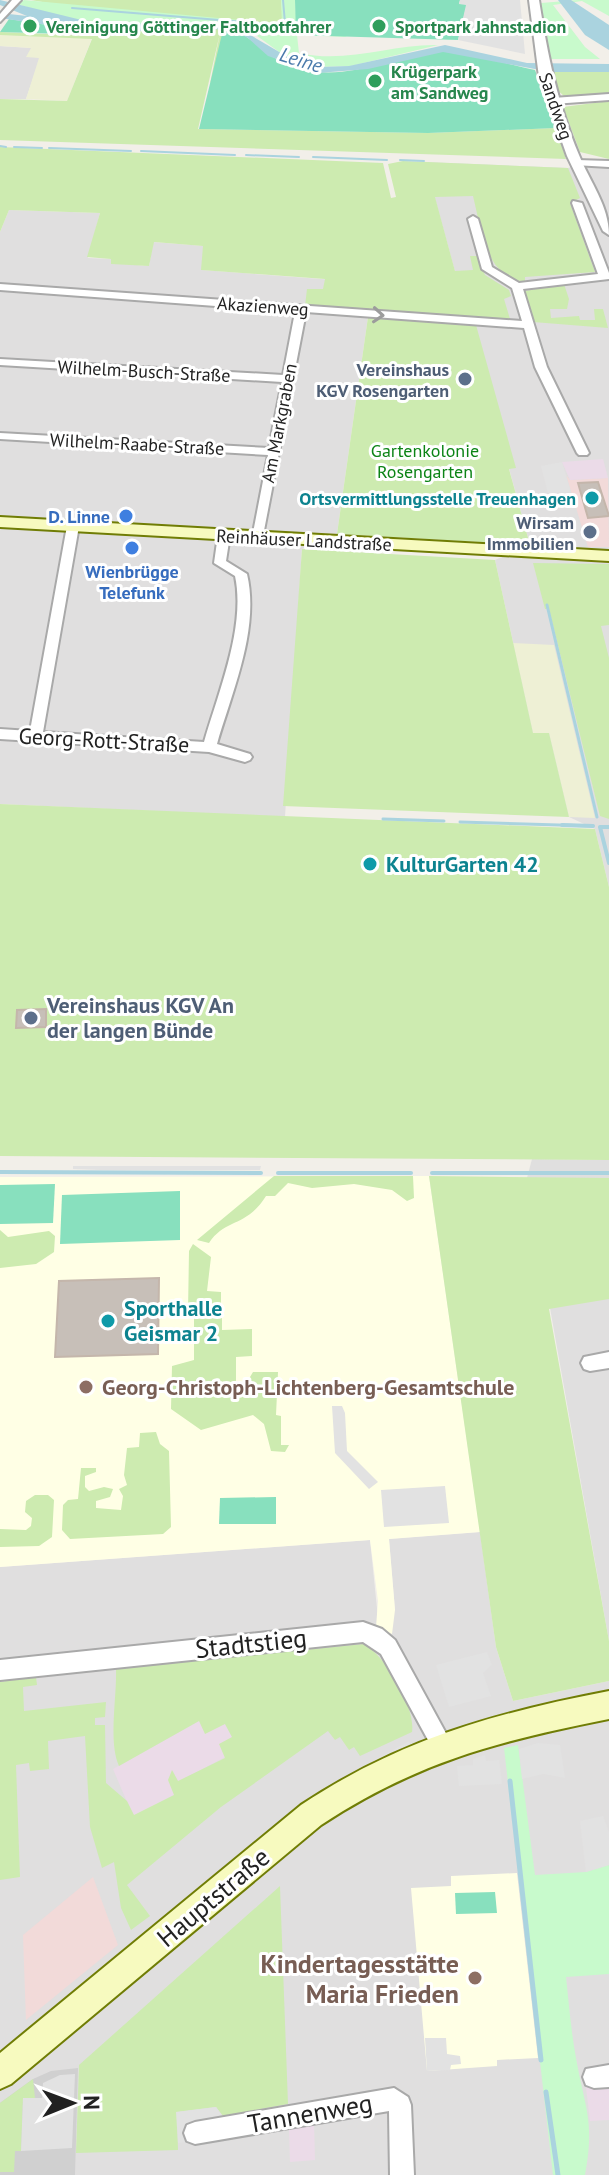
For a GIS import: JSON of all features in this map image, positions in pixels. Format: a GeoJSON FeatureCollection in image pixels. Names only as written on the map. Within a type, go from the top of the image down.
{"type":"FeatureCollection","features":[{"type":"Feature","properties":{"kind":"main road","name":"Reinhäuser Landstraße"},"geometry":{"type":"LineString","coordinates":[[0,522],[609,556]]}},
{"type":"Feature","properties":{"kind":"main road","name":"Hauptstraße"},"geometry":{"type":"LineString","coordinates":[[0,2073],[311,1815],[366,1778],[441,1744],[509,1724],[609,1705]]}},
{"type":"Feature","properties":{"kind":"street","name":"Sandweg"},"geometry":{"type":"LineString","coordinates":[[534,0],[542,67],[553,101],[609,231]]}},
{"type":"Feature","properties":{"kind":"street"},"geometry":{"type":"LineString","coordinates":[[553,101],[609,97]]}},
{"type":"Feature","properties":{"kind":"street"},"geometry":{"type":"LineString","coordinates":[[580,166],[609,165]]}},
{"type":"Feature","properties":{"kind":"street"},"geometry":{"type":"LineString","coordinates":[[473,219],[487,269],[517,286],[607,276],[577,203]]}},
{"type":"Feature","properties":{"kind":"street"},"geometry":{"type":"LineString","coordinates":[[517,286],[541,367],[583,453]]}},
{"type":"Feature","properties":{"kind":"street","name":"Akazienweg"},"geometry":{"type":"LineString","coordinates":[[0,287],[527,325]]}},
{"type":"Feature","properties":{"kind":"street","name":"Am Markgraben"},"geometry":{"type":"LineString","coordinates":[[258,538],[301,309]]}},
{"type":"Feature","properties":{"kind":"street","name":"Wilhelm-Busch-Straße"},"geometry":{"type":"LineString","coordinates":[[0,362],[288,379]]}},
{"type":"Feature","properties":{"kind":"street","name":"Wilhelm-Raabe-Straße"},"geometry":{"type":"LineString","coordinates":[[0,436],[274,452]]}},
{"type":"Feature","properties":{"kind":"street"},"geometry":{"type":"LineString","coordinates":[[36,736],[73,526]]}},
{"type":"Feature","properties":{"kind":"street"},"geometry":{"type":"LineString","coordinates":[[209,747],[237,647],[244,587],[241,574],[220,563],[224,535]]}},
{"type":"Feature","properties":{"kind":"street","name":"Georg-Rott-Straße"},"geometry":{"type":"LineString","coordinates":[[0,734],[209,747],[245,757]]}},
{"type":"Feature","properties":{"kind":"street"},"geometry":{"type":"LineString","coordinates":[[590,1363],[609,1360]]}},
{"type":"Feature","properties":{"kind":"street","name":"Stadtstieg"},"geometry":{"type":"LineString","coordinates":[[0,1670],[363,1632],[375,1636],[388,1647],[441,1744]]}},
{"type":"Feature","properties":{"kind":"street","name":"Tannenweg"},"geometry":{"type":"LineString","coordinates":[[195,2133],[394,2099],[401,2111],[402,2175]]}},
{"type":"Feature","properties":{"kind":"shaded area"},"geometry":{"type":"Polygon","coordinates":[[[460,0],[520,0],[525,54],[458,40],[466,5],[459,4],[460,0]]]}},
{"type":"Feature","properties":{"kind":"shaded area"},"geometry":{"type":"Polygon","coordinates":[[[0,35],[92,38],[67,101],[26,99],[39,58],[26,57],[31,48],[0,46],[0,35]]]}},
{"type":"Feature","properties":{"kind":"shaded area"},"geometry":{"type":"Polygon","coordinates":[[[0,46],[32,48],[29,55],[40,58],[26,99],[0,99],[0,46]]]}},
{"type":"Feature","properties":{"kind":"shaded area"},"geometry":{"type":"Polygon","coordinates":[[[609,159],[609,887],[595,829],[569,817],[549,733],[533,733],[495,560],[530,545],[425,162],[568,168],[609,159]]]}},
{"type":"Feature","properties":{"kind":"shaded area"},"geometry":{"type":"Polygon","coordinates":[[[9,210],[100,213],[88,258],[112,259],[111,263],[149,266],[153,242],[204,246],[202,270],[362,282],[368,317],[337,534],[302,549],[285,817],[0,804],[0,232],[9,210]]]}},
{"type":"Feature","properties":{"kind":"shaded area"},"geometry":{"type":"Polygon","coordinates":[[[603,459],[608,478],[570,480],[562,462],[603,459]]]}},
{"type":"Feature","properties":{"kind":"shaded area"},"geometry":{"type":"Polygon","coordinates":[[[562,462],[571,492],[548,493],[541,466],[562,462]]]}},
{"type":"Feature","properties":{"kind":"shaded area"},"geometry":{"type":"Polygon","coordinates":[[[566,475],[570,480],[608,478],[609,547],[588,547],[566,475]]]}},
{"type":"Feature","properties":{"kind":"shaded area"},"geometry":{"type":"Polygon","coordinates":[[[513,643],[554,645],[595,818],[569,817],[549,733],[533,733],[513,643]]]}},
{"type":"Feature","properties":{"kind":"shaded area"},"geometry":{"type":"Polygon","coordinates":[[[532,1159],[609,1160],[609,1641],[527,1178],[532,1159]]]}},
{"type":"Feature","properties":{"kind":"shaded area"},"geometry":{"type":"Polygon","coordinates":[[[73,1166],[261,1166],[260,1170],[100,1170],[73,1169],[73,1166]]]}},
{"type":"Feature","properties":{"kind":"shaded area"},"geometry":{"type":"Polygon","coordinates":[[[429,1176],[480,1532],[389,1539],[395,1610],[392,1634],[376,1627],[378,1601],[370,1540],[0,1567],[0,1177],[429,1176]]]}},
{"type":"Feature","properties":{"kind":"shaded area"},"geometry":{"type":"Polygon","coordinates":[[[332,1406],[342,1406],[345,1413],[347,1451],[378,1482],[369,1489],[335,1453],[332,1406]]]}},
{"type":"Feature","properties":{"kind":"shaded area"},"geometry":{"type":"Polygon","coordinates":[[[445,1486],[449,1523],[384,1527],[381,1490],[445,1486]]]}},
{"type":"Feature","properties":{"kind":"shaded area"},"geometry":{"type":"Polygon","coordinates":[[[480,1532],[496,1647],[513,1701],[609,1681],[609,2175],[0,2175],[0,1567],[370,1540],[378,1618],[395,1610],[389,1539],[480,1532]]]}},
{"type":"Feature","properties":{"kind":"shaded area"},"geometry":{"type":"Polygon","coordinates":[[[487,1652],[492,1665],[483,1673],[491,1696],[449,1707],[436,1665],[487,1652]]]}},
{"type":"Feature","properties":{"kind":"shaded area"},"geometry":{"type":"Polygon","coordinates":[[[199,1721],[225,1724],[232,1737],[225,1757],[178,1782],[173,1771],[174,1795],[133,1816],[113,1769],[199,1721]]]}},
{"type":"Feature","properties":{"kind":"shaded area"},"geometry":{"type":"Polygon","coordinates":[[[409,1741],[411,1746],[361,1770],[176,1908],[321,1789],[409,1741]]]}},
{"type":"Feature","properties":{"kind":"shaded area"},"geometry":{"type":"Polygon","coordinates":[[[538,1743],[560,1745],[565,1778],[543,1774],[522,1779],[519,1749],[538,1743]]]}},
{"type":"Feature","properties":{"kind":"shaded area"},"geometry":{"type":"Polygon","coordinates":[[[485,1755],[486,1761],[499,1760],[502,1784],[459,1786],[457,1766],[473,1765],[473,1759],[485,1755]]]}},
{"type":"Feature","properties":{"kind":"shaded area"},"geometry":{"type":"Polygon","coordinates":[[[603,1816],[609,1832],[609,1865],[586,1872],[580,1821],[603,1816]]]}},
{"type":"Feature","properties":{"kind":"shaded area","name":"Kindertagesstätte Maria Frieden"},"geometry":{"type":"Polygon","coordinates":[[[517,1873],[538,2058],[497,2060],[497,2066],[427,2071],[411,1888],[451,1886],[451,1876],[517,1873]]]}},
{"type":"Feature","properties":{"kind":"shaded area"},"geometry":{"type":"Polygon","coordinates":[[[93,1877],[118,1945],[26,2020],[23,1935],[93,1877]]]}},
{"type":"Feature","properties":{"kind":"shaded area"},"geometry":{"type":"Polygon","coordinates":[[[425,2038],[446,2038],[447,2054],[460,2056],[461,2064],[451,2065],[450,2070],[427,2071],[425,2038]]]}},
{"type":"Feature","properties":{"kind":"shaded area"},"geometry":{"type":"Polygon","coordinates":[[[78,2068],[75,2175],[0,2175],[0,2103],[33,2079],[51,2071],[78,2068]]]}},
{"type":"Feature","properties":{"kind":"shaded area"},"geometry":{"type":"Polygon","coordinates":[[[75,2074],[72,2148],[21,2151],[23,2098],[42,2098],[43,2083],[60,2075],[75,2074]]]}},
{"type":"Feature","properties":{"kind":"shaded area"},"geometry":{"type":"Polygon","coordinates":[[[609,2085],[609,2120],[590,2121],[586,2087],[609,2085]]]}},
{"type":"Feature","properties":{"kind":"shaded area"},"geometry":{"type":"Polygon","coordinates":[[[216,2107],[226,2121],[227,2138],[178,2143],[176,2112],[216,2107]]]}},
{"type":"Feature","properties":{"kind":"shaded area"},"geometry":{"type":"Polygon","coordinates":[[[314,2123],[315,2160],[290,2162],[289,2128],[314,2123]]]}},
{"type":"Feature","properties":{"kind":"green space"},"geometry":{"type":"Polygon","coordinates":[[[24,0],[282,24],[281,0],[295,0],[296,16],[347,37],[297,35],[299,53],[352,55],[438,45],[351,66],[319,67],[282,54],[253,33],[206,22],[111,26],[64,18],[17,4],[24,0]]]}},
{"type":"Feature","properties":{"kind":"green space"},"geometry":{"type":"Polygon","coordinates":[[[31,0],[281,0],[283,24],[71,7],[31,0]]]}},
{"type":"Feature","properties":{"kind":"green space","name":"Sportpark Jahnstadion"},"geometry":{"type":"Polygon","coordinates":[[[295,0],[460,0],[459,4],[467,4],[458,40],[296,35],[295,0]]]}},
{"type":"Feature","properties":{"kind":"green space"},"geometry":{"type":"Polygon","coordinates":[[[578,0],[609,0],[609,16],[582,1],[553,5],[585,47],[600,59],[550,59],[547,57],[541,3],[578,0]]]}},
{"type":"Feature","properties":{"kind":"green space","name":"Vereinigung Göttinger Faltbootfahrer"},"geometry":{"type":"Polygon","coordinates":[[[9,19],[86,31],[95,35],[0,32],[9,19]]]}},
{"type":"Feature","properties":{"kind":"green space"},"geometry":{"type":"Polygon","coordinates":[[[231,29],[210,84],[220,33],[198,129],[428,133],[556,128],[566,159],[0,140],[0,99],[67,101],[92,39],[0,35],[0,32],[94,36],[95,32],[231,29]]]}},
{"type":"Feature","properties":{"kind":"green space","name":"Krügerpark am Sandweg"},"geometry":{"type":"Polygon","coordinates":[[[231,29],[281,62],[305,70],[356,70],[422,54],[448,52],[535,70],[556,128],[428,133],[199,129],[223,30],[231,29]]]}},
{"type":"Feature","properties":{"kind":"green space"},"geometry":{"type":"Polygon","coordinates":[[[551,72],[609,72],[609,95],[564,96],[555,88],[551,72]]]}},
{"type":"Feature","properties":{"kind":"green space"},"geometry":{"type":"Polygon","coordinates":[[[609,101],[609,159],[580,152],[563,107],[609,101]]]}},
{"type":"Feature","properties":{"kind":"green space"},"geometry":{"type":"Polygon","coordinates":[[[0,147],[383,163],[391,198],[396,197],[388,164],[403,161],[568,168],[580,198],[570,203],[595,272],[525,277],[525,282],[512,278],[501,271],[487,250],[473,196],[435,197],[455,271],[473,270],[470,256],[477,256],[485,275],[509,290],[511,296],[504,299],[510,319],[305,306],[307,289],[323,289],[325,279],[201,270],[203,246],[154,242],[149,266],[111,264],[111,259],[87,257],[100,213],[9,210],[0,232],[0,147]]]}},
{"type":"Feature","properties":{"kind":"green space"},"geometry":{"type":"Polygon","coordinates":[[[564,284],[569,299],[567,309],[550,309],[551,318],[579,316],[580,320],[595,320],[594,309],[603,309],[608,328],[533,322],[525,291],[564,284]]]}},
{"type":"Feature","properties":{"kind":"green space","name":"Gartenkolonie Rosengarten"},"geometry":{"type":"Polygon","coordinates":[[[368,317],[476,325],[516,468],[509,469],[530,545],[337,534],[368,317]]]}},
{"type":"Feature","properties":{"kind":"green space"},"geometry":{"type":"Polygon","coordinates":[[[302,549],[495,560],[533,733],[549,733],[569,817],[283,806],[302,549]]]}},
{"type":"Feature","properties":{"kind":"green space"},"geometry":{"type":"Polygon","coordinates":[[[533,563],[609,564],[609,625],[601,626],[609,658],[609,819],[600,816],[549,609],[545,609],[533,563]]]}},
{"type":"Feature","properties":{"kind":"green space"},"geometry":{"type":"Polygon","coordinates":[[[0,804],[595,829],[609,887],[609,1160],[0,1156],[0,804]]]}},
{"type":"Feature","properties":{"kind":"green space"},"geometry":{"type":"Polygon","coordinates":[[[274,1176],[413,1176],[414,1198],[407,1201],[392,1190],[354,1184],[312,1188],[288,1183],[275,1196],[266,1196],[251,1213],[222,1230],[209,1243],[197,1240],[274,1176]]]}},
{"type":"Feature","properties":{"kind":"green space"},"geometry":{"type":"Polygon","coordinates":[[[429,1176],[609,1178],[609,1299],[549,1309],[609,1641],[609,1681],[513,1701],[496,1647],[429,1176]]]}},
{"type":"Feature","properties":{"kind":"green space"},"geometry":{"type":"Polygon","coordinates":[[[55,1184],[53,1223],[0,1224],[0,1185],[55,1184]]]}},
{"type":"Feature","properties":{"kind":"green space"},"geometry":{"type":"Polygon","coordinates":[[[180,1191],[180,1240],[60,1244],[62,1195],[180,1191]]]}},
{"type":"Feature","properties":{"kind":"green space"},"geometry":{"type":"Polygon","coordinates":[[[0,1230],[8,1237],[49,1231],[55,1236],[54,1252],[36,1264],[0,1268],[0,1230]]]}},
{"type":"Feature","properties":{"kind":"green space"},"geometry":{"type":"Polygon","coordinates":[[[193,1244],[211,1257],[207,1291],[221,1292],[221,1304],[213,1304],[211,1317],[222,1317],[222,1330],[252,1329],[252,1356],[236,1357],[236,1382],[247,1382],[253,1372],[278,1372],[276,1415],[281,1416],[281,1445],[289,1445],[285,1452],[271,1451],[264,1424],[253,1415],[201,1430],[171,1409],[172,1366],[194,1360],[194,1317],[188,1312],[189,1251],[193,1244]]]}},
{"type":"Feature","properties":{"kind":"green space"},"geometry":{"type":"Polygon","coordinates":[[[156,1432],[160,1444],[169,1451],[171,1527],[163,1534],[70,1539],[62,1530],[63,1505],[68,1500],[78,1499],[81,1468],[96,1468],[96,1472],[85,1476],[85,1487],[89,1491],[104,1487],[113,1489],[110,1497],[96,1501],[96,1508],[121,1510],[123,1496],[119,1489],[127,1485],[124,1475],[127,1448],[139,1447],[140,1433],[156,1432]]]}},
{"type":"Feature","properties":{"kind":"green space"},"geometry":{"type":"Polygon","coordinates":[[[35,1495],[48,1495],[54,1500],[52,1537],[39,1546],[0,1547],[0,1529],[26,1530],[31,1526],[32,1518],[25,1512],[26,1501],[35,1495]]]}},
{"type":"Feature","properties":{"kind":"green space"},"geometry":{"type":"Polygon","coordinates":[[[276,1497],[276,1524],[219,1524],[220,1498],[276,1497]]]}},
{"type":"Feature","properties":{"kind":"green space"},"geometry":{"type":"Polygon","coordinates":[[[363,1644],[381,1659],[398,1683],[409,1710],[412,1732],[360,1756],[354,1747],[349,1750],[340,1737],[335,1740],[328,1731],[221,1807],[127,1885],[150,1916],[131,1930],[121,1908],[114,1862],[102,1868],[90,1827],[85,1736],[48,1741],[49,1769],[30,1771],[29,1763],[16,1765],[20,1877],[0,1880],[0,1682],[36,1677],[37,1685],[23,1687],[24,1711],[106,1702],[105,1717],[95,1718],[95,1725],[105,1725],[106,1783],[127,1801],[134,1815],[174,1795],[168,1780],[172,1770],[178,1781],[225,1758],[219,1744],[232,1737],[225,1724],[205,1734],[199,1721],[119,1766],[113,1732],[116,1669],[363,1644]]]}},
{"type":"Feature","properties":{"kind":"green space"},"geometry":{"type":"Polygon","coordinates":[[[518,1745],[535,1875],[586,1872],[609,1865],[609,1974],[566,1977],[574,2048],[589,2127],[585,2175],[553,2175],[504,1748],[518,1745]]]}},
{"type":"Feature","properties":{"kind":"green space"},"geometry":{"type":"Polygon","coordinates":[[[280,1886],[288,2104],[223,2116],[216,2107],[177,2112],[178,2150],[76,2153],[79,2065],[280,1886]]]}},
{"type":"Feature","properties":{"kind":"green space"},"geometry":{"type":"Polygon","coordinates":[[[495,1892],[497,1913],[456,1914],[455,1893],[495,1892]]]}},
{"type":"Feature","properties":{"kind":"green space"},"geometry":{"type":"Polygon","coordinates":[[[33,2079],[35,2098],[23,2099],[21,2151],[15,2151],[14,2172],[0,2172],[0,2103],[33,2079]]]}},
{"type":"Feature","properties":{"kind":"water"},"geometry":{"type":"Polygon","coordinates":[[[0,0],[102,25],[186,22],[235,26],[293,60],[319,67],[349,66],[445,45],[527,63],[609,64],[609,72],[551,72],[443,52],[368,69],[318,73],[268,56],[248,38],[231,29],[95,32],[0,18],[0,13],[27,16],[0,5],[0,0]]]}},
{"type":"Feature","properties":{"kind":"water"},"geometry":{"type":"Polygon","coordinates":[[[558,0],[571,0],[609,25],[609,50],[585,35],[558,0]]]}},
{"type":"Feature","properties":{"kind":"building","name":"Ortsvermittlungsstelle Treuenhagen"},"geometry":{"type":"Polygon","coordinates":[[[598,482],[609,516],[588,518],[578,483],[598,482]]]}},
{"type":"Feature","properties":{"kind":"building","name":"Vereinshaus KGV An der langen Bünde"},"geometry":{"type":"Polygon","coordinates":[[[46,1009],[46,1027],[16,1028],[17,1010],[46,1009]]]}},
{"type":"Feature","properties":{"kind":"building","name":"Sporthalle Geismar 2"},"geometry":{"type":"Polygon","coordinates":[[[159,1278],[158,1354],[55,1357],[59,1281],[159,1278]]]}},
{"type":"Feature","properties":{"kind":"waterway"},"geometry":{"type":"LineString","coordinates":[[283,0],[285,23]]}},
{"type":"Feature","properties":{"kind":"waterway"},"geometry":{"type":"LineString","coordinates":[[72,8],[281,25]]}},
{"type":"Feature","properties":{"kind":"waterway"},"geometry":{"type":"LineString","coordinates":[[0,146],[6,147]]}},
{"type":"Feature","properties":{"kind":"waterway"},"geometry":{"type":"LineString","coordinates":[[14,147],[42,148]]}},
{"type":"Feature","properties":{"kind":"waterway"},"geometry":{"type":"LineString","coordinates":[[49,148],[131,151]]}},
{"type":"Feature","properties":{"kind":"waterway"},"geometry":{"type":"LineString","coordinates":[[141,151],[235,155]]}},
{"type":"Feature","properties":{"kind":"waterway"},"geometry":{"type":"LineString","coordinates":[[246,155],[299,157]]}},
{"type":"Feature","properties":{"kind":"waterway"},"geometry":{"type":"LineString","coordinates":[[313,157],[387,160]]}},
{"type":"Feature","properties":{"kind":"waterway"},"geometry":{"type":"LineString","coordinates":[[400,160],[424,161]]}},
{"type":"Feature","properties":{"kind":"waterway"},"geometry":{"type":"LineString","coordinates":[[547,605],[597,817]]}},
{"type":"Feature","properties":{"kind":"waterway"},"geometry":{"type":"LineString","coordinates":[[383,819],[444,821]]}},
{"type":"Feature","properties":{"kind":"waterway"},"geometry":{"type":"LineString","coordinates":[[460,822],[593,826],[562,825]]}},
{"type":"Feature","properties":{"kind":"waterway"},"geometry":{"type":"LineString","coordinates":[[609,827],[600,827],[609,863]]}},
{"type":"Feature","properties":{"kind":"waterway"},"geometry":{"type":"LineString","coordinates":[[0,1172],[261,1173]]}},
{"type":"Feature","properties":{"kind":"waterway"},"geometry":{"type":"LineString","coordinates":[[278,1173],[411,1173]]}},
{"type":"Feature","properties":{"kind":"waterway"},"geometry":{"type":"LineString","coordinates":[[432,1173],[609,1173]]}},
{"type":"Feature","properties":{"kind":"waterway"},"geometry":{"type":"LineString","coordinates":[[510,1781],[541,2060]]}},
{"type":"Feature","properties":{"kind":"waterway"},"geometry":{"type":"LineString","coordinates":[[546,2092],[558,2175]]}},
{"type":"Feature","properties":{"kind":"place","name":"Vereinigung Göttinger Faltbootfahrer"},"geometry":{"type":"Point","coordinates":[30,26]}},
{"type":"Feature","properties":{"kind":"place","name":"Sportpark Jahnstadion"},"geometry":{"type":"Point","coordinates":[379,26]}},
{"type":"Feature","properties":{"kind":"place","name":"Krügerpark am Sandweg"},"geometry":{"type":"Point","coordinates":[375,81]}},
{"type":"Feature","properties":{"kind":"place","name":"Vereinshaus KGV Rosengarten"},"geometry":{"type":"Point","coordinates":[465,379]}},
{"type":"Feature","properties":{"kind":"place","name":"Ortsvermittlungsstelle Treuenhagen"},"geometry":{"type":"Point","coordinates":[592,498]}},
{"type":"Feature","properties":{"kind":"place","name":"D. Linne"},"geometry":{"type":"Point","coordinates":[126,516]}},
{"type":"Feature","properties":{"kind":"place","name":"Wirsam Immobilien"},"geometry":{"type":"Point","coordinates":[590,532]}},
{"type":"Feature","properties":{"kind":"place","name":"Wienbrügge Telefunk"},"geometry":{"type":"Point","coordinates":[132,548]}},
{"type":"Feature","properties":{"kind":"place","name":"KulturGarten 42"},"geometry":{"type":"Point","coordinates":[370,864]}},
{"type":"Feature","properties":{"kind":"place","name":"Vereinshaus KGV An der langen Bünde"},"geometry":{"type":"Point","coordinates":[31,1018]}},
{"type":"Feature","properties":{"kind":"place","name":"Sporthalle Geismar 2"},"geometry":{"type":"Point","coordinates":[108,1321]}},
{"type":"Feature","properties":{"kind":"place","name":"Georg-Christoph-Lichtenberg-Gesamtschule"},"geometry":{"type":"Point","coordinates":[86,1387]}},
{"type":"Feature","properties":{"kind":"place","name":"Kindertagesstätte Maria Frieden"},"geometry":{"type":"Point","coordinates":[475,1978]}},
{"type":"Feature","properties":{"kind":"water label","name":"Leine"},"geometry":{"type":"Point","coordinates":[301,60]}}]}
